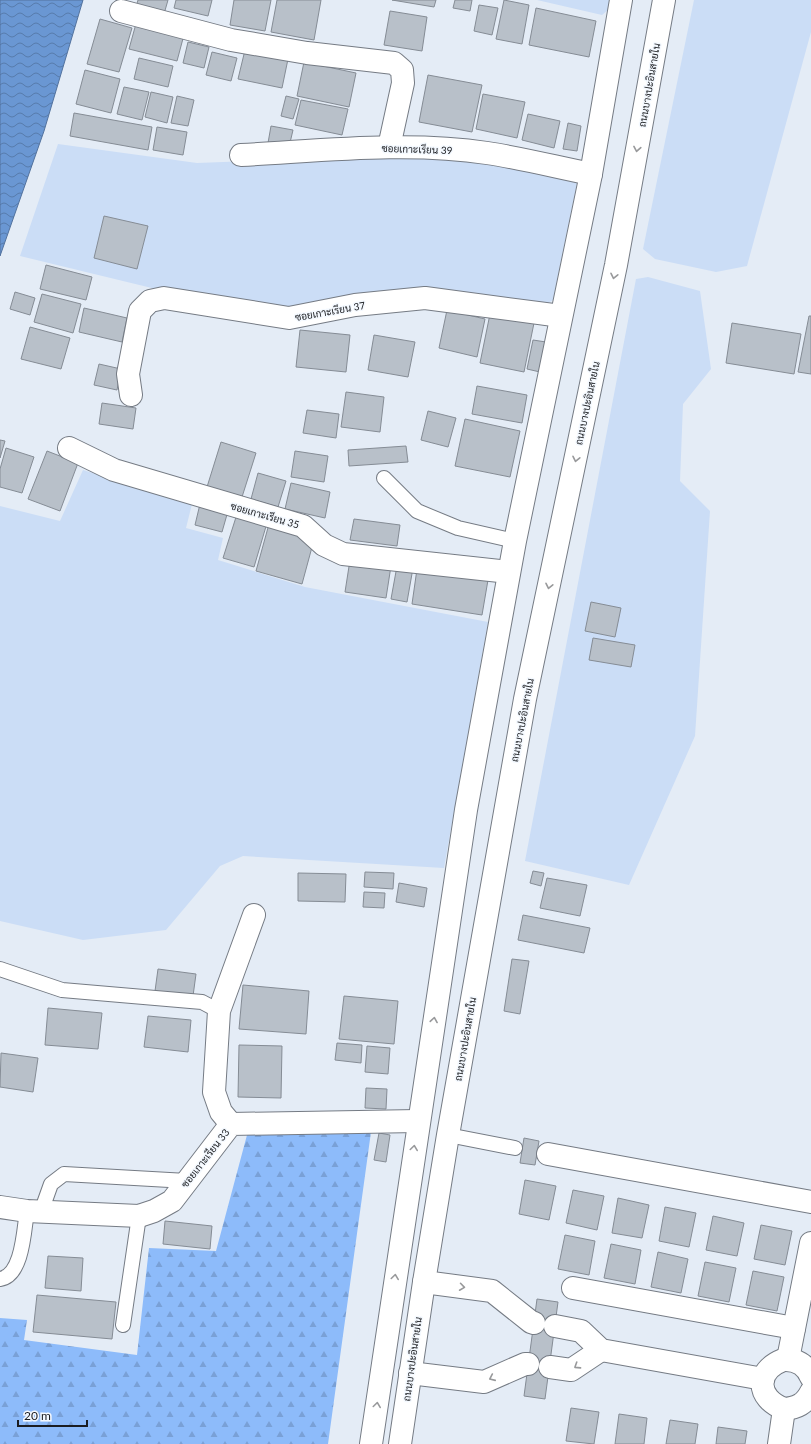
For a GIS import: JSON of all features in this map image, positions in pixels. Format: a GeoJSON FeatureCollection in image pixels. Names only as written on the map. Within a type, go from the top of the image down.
{"type":"FeatureCollection","features":[{"type":"Feature","properties":{"kind":"street"},"geometry":{"type":"LineString","coordinates":[[371,1444],[418,1121],[466,810],[515,541],[591,174],[621,0]]}},
{"type":"Feature","properties":{"kind":"street","name":"ถนนบางปะอินสายใน"},"geometry":{"type":"LineString","coordinates":[[400,1444],[448,1135],[525,699],[616,265],[664,0]]}},
{"type":"Feature","properties":{"kind":"street"},"geometry":{"type":"LineString","coordinates":[[121,11],[230,40],[306,53],[394,63],[402,70],[403,83],[389,147]]}},
{"type":"Feature","properties":{"kind":"street","name":"ซอยเกาะเรียน 39"},"geometry":{"type":"LineString","coordinates":[[241,155],[389,147],[486,152],[591,174]]}},
{"type":"Feature","properties":{"kind":"street","name":"ซอยเกาะเรียน 37"},"geometry":{"type":"LineString","coordinates":[[131,395],[128,374],[140,311],[150,301],[164,298],[289,318],[355,306],[425,298],[561,316]]}},
{"type":"Feature","properties":{"kind":"street","name":"ซอยเกาะเรียน 35"},"geometry":{"type":"LineString","coordinates":[[69,448],[114,470],[304,526],[324,545],[343,554],[509,572]]}},
{"type":"Feature","properties":{"kind":"street"},"geometry":{"type":"LineString","coordinates":[[231,1124],[220,1112],[214,1092],[219,1011],[254,915]]}},
{"type":"Feature","properties":{"kind":"street","name":"ซอยเกาะเรียน 33"},"geometry":{"type":"LineString","coordinates":[[0,1207],[34,1211],[139,1216],[154,1211],[172,1201],[231,1124],[418,1121]]}},
{"type":"Feature","properties":{"kind":"street"},"geometry":{"type":"LineString","coordinates":[[548,1154],[811,1202]]}},
{"type":"Feature","properties":{"kind":"street"},"geometry":{"type":"LineString","coordinates":[[788,1360],[811,1247]]}},
{"type":"Feature","properties":{"kind":"street"},"geometry":{"type":"LineString","coordinates":[[424,1282],[492,1291],[531,1322],[581,1331],[601,1350],[763,1379]]}},
{"type":"Feature","properties":{"kind":"street"},"geometry":{"type":"LineString","coordinates":[[573,1288],[794,1328]]}},
{"type":"Feature","properties":{"kind":"street"},"geometry":{"type":"LineString","coordinates":[[550,1367],[571,1370],[601,1350]]}},
{"type":"Feature","properties":{"kind":"street"},"geometry":{"type":"LineString","coordinates":[[811,1377],[806,1368],[799,1362],[788,1360],[775,1363],[768,1369],[763,1379],[764,1393],[768,1400],[784,1409],[800,1406],[807,1400],[811,1392]]}},
{"type":"Feature","properties":{"kind":"street"},"geometry":{"type":"LineString","coordinates":[[410,1373],[484,1382],[528,1364]]}},
{"type":"Feature","properties":{"kind":"street"},"geometry":{"type":"LineString","coordinates":[[779,1444],[784,1409]]}},
{"type":"Feature","properties":{"kind":"lane"},"geometry":{"type":"LineString","coordinates":[[384,478],[417,511],[458,528],[515,541]]}},
{"type":"Feature","properties":{"kind":"lane"},"geometry":{"type":"LineString","coordinates":[[0,969],[62,990],[202,1002],[219,1011]]}},
{"type":"Feature","properties":{"kind":"lane"},"geometry":{"type":"LineString","coordinates":[[448,1135],[515,1148]]}},
{"type":"Feature","properties":{"kind":"lane"},"geometry":{"type":"LineString","coordinates":[[0,1279],[4,1279],[15,1269],[34,1211],[51,1184],[64,1174],[187,1181]]}},
{"type":"Feature","properties":{"kind":"lane"},"geometry":{"type":"LineString","coordinates":[[123,1325],[139,1216]]}},
{"type":"Feature","properties":{"kind":"shaded area"},"geometry":{"type":"Polygon","coordinates":[[[537,0],[611,0],[609,9],[602,15],[537,0]]]}},
{"type":"Feature","properties":{"kind":"shaded area"},"geometry":{"type":"Polygon","coordinates":[[[694,0],[811,0],[811,32],[747,266],[716,272],[655,259],[643,249],[694,0]]]}},
{"type":"Feature","properties":{"kind":"shaded area"},"geometry":{"type":"Polygon","coordinates":[[[58,144],[197,163],[333,158],[473,156],[572,173],[577,183],[553,300],[545,305],[294,310],[160,290],[20,256],[58,144]]]}},
{"type":"Feature","properties":{"kind":"shaded area"},"geometry":{"type":"Polygon","coordinates":[[[648,277],[700,291],[711,369],[683,404],[680,481],[710,511],[695,736],[629,885],[525,861],[636,279],[648,277]]]}},
{"type":"Feature","properties":{"kind":"shaded area"},"geometry":{"type":"Polygon","coordinates":[[[83,470],[192,504],[186,528],[223,538],[218,560],[305,587],[488,622],[444,868],[243,856],[220,866],[166,930],[83,940],[0,921],[0,506],[60,521],[83,470]]]}},
{"type":"Feature","properties":{"kind":"green space"},"geometry":{"type":"Polygon","coordinates":[[[371,1132],[328,1444],[0,1444],[0,1318],[27,1320],[24,1340],[137,1355],[149,1248],[216,1251],[247,1135],[371,1132]]]}},
{"type":"Feature","properties":{"kind":"water"},"geometry":{"type":"Polygon","coordinates":[[[0,0],[83,0],[44,131],[0,256],[0,0]]]}},
{"type":"Feature","properties":{"kind":"building"},"geometry":{"type":"Polygon","coordinates":[[[138,0],[168,0],[164,14],[136,7],[138,0]]]}},
{"type":"Feature","properties":{"kind":"building"},"geometry":{"type":"Polygon","coordinates":[[[176,0],[212,0],[208,16],[174,8],[176,0]]]}},
{"type":"Feature","properties":{"kind":"building"},"geometry":{"type":"Polygon","coordinates":[[[234,0],[271,0],[265,31],[230,25],[234,0]]]}},
{"type":"Feature","properties":{"kind":"building"},"geometry":{"type":"Polygon","coordinates":[[[277,0],[321,0],[314,40],[271,32],[277,0]]]}},
{"type":"Feature","properties":{"kind":"building"},"geometry":{"type":"Polygon","coordinates":[[[392,0],[436,0],[434,7],[392,0]]]}},
{"type":"Feature","properties":{"kind":"building"},"geometry":{"type":"Polygon","coordinates":[[[455,0],[472,0],[470,11],[453,8],[455,0]]]}},
{"type":"Feature","properties":{"kind":"building"},"geometry":{"type":"Polygon","coordinates":[[[504,0],[529,5],[522,44],[496,39],[504,0]]]}},
{"type":"Feature","properties":{"kind":"building"},"geometry":{"type":"Polygon","coordinates":[[[479,5],[498,8],[492,35],[474,31],[479,5]]]}},
{"type":"Feature","properties":{"kind":"building"},"geometry":{"type":"Polygon","coordinates":[[[536,8],[596,21],[589,57],[529,45],[536,8]]]}},
{"type":"Feature","properties":{"kind":"building"},"geometry":{"type":"Polygon","coordinates":[[[390,11],[427,17],[422,51],[384,45],[390,11]]]}},
{"type":"Feature","properties":{"kind":"building"},"geometry":{"type":"Polygon","coordinates":[[[100,19],[132,28],[119,72],[87,64],[100,19]]]}},
{"type":"Feature","properties":{"kind":"building"},"geometry":{"type":"Polygon","coordinates":[[[137,20],[185,31],[177,61],[129,49],[137,20]]]}},
{"type":"Feature","properties":{"kind":"building"},"geometry":{"type":"Polygon","coordinates":[[[188,42],[209,47],[204,68],[183,63],[188,42]]]}},
{"type":"Feature","properties":{"kind":"building"},"geometry":{"type":"Polygon","coordinates":[[[245,50],[288,59],[282,88],[238,79],[245,50]]]}},
{"type":"Feature","properties":{"kind":"building"},"geometry":{"type":"Polygon","coordinates":[[[212,52],[237,58],[231,81],[206,75],[212,52]]]}},
{"type":"Feature","properties":{"kind":"building"},"geometry":{"type":"Polygon","coordinates":[[[139,58],[173,66],[168,87],[134,79],[139,58]]]}},
{"type":"Feature","properties":{"kind":"building"},"geometry":{"type":"Polygon","coordinates":[[[304,62],[356,73],[349,107],[297,96],[304,62]]]}},
{"type":"Feature","properties":{"kind":"building"},"geometry":{"type":"Polygon","coordinates":[[[85,70],[120,79],[111,113],[76,104],[85,70]]]}},
{"type":"Feature","properties":{"kind":"building"},"geometry":{"type":"Polygon","coordinates":[[[428,75],[482,85],[472,132],[419,122],[428,75]]]}},
{"type":"Feature","properties":{"kind":"building"},"geometry":{"type":"Polygon","coordinates":[[[124,87],[149,92],[142,120],[117,114],[124,87]]]}},
{"type":"Feature","properties":{"kind":"building"},"geometry":{"type":"Polygon","coordinates":[[[151,92],[173,97],[167,123],[145,117],[151,92]]]}},
{"type":"Feature","properties":{"kind":"building"},"geometry":{"type":"Polygon","coordinates":[[[483,94],[525,102],[517,138],[476,129],[483,94]]]}},
{"type":"Feature","properties":{"kind":"building"},"geometry":{"type":"Polygon","coordinates":[[[177,96],[194,100],[188,126],[171,123],[177,96]]]}},
{"type":"Feature","properties":{"kind":"building"},"geometry":{"type":"Polygon","coordinates":[[[286,96],[299,99],[293,119],[281,116],[286,96]]]}},
{"type":"Feature","properties":{"kind":"building"},"geometry":{"type":"Polygon","coordinates":[[[301,100],[348,109],[342,135],[295,125],[301,100]]]}},
{"type":"Feature","properties":{"kind":"building"},"geometry":{"type":"Polygon","coordinates":[[[74,113],[152,127],[148,150],[70,136],[74,113]]]}},
{"type":"Feature","properties":{"kind":"building"},"geometry":{"type":"Polygon","coordinates":[[[528,114],[560,121],[554,148],[522,140],[528,114]]]}},
{"type":"Feature","properties":{"kind":"building"},"geometry":{"type":"Polygon","coordinates":[[[568,123],[581,126],[577,151],[563,149],[568,123]]]}},
{"type":"Feature","properties":{"kind":"building"},"geometry":{"type":"Polygon","coordinates":[[[271,126],[293,130],[289,147],[268,143],[271,126]]]}},
{"type":"Feature","properties":{"kind":"building"},"geometry":{"type":"Polygon","coordinates":[[[157,127],[187,132],[183,155],[153,150],[157,127]]]}},
{"type":"Feature","properties":{"kind":"building"},"geometry":{"type":"Polygon","coordinates":[[[104,216],[148,226],[137,269],[94,258],[104,216]]]}},
{"type":"Feature","properties":{"kind":"building"},"geometry":{"type":"Polygon","coordinates":[[[46,265],[92,277],[86,300],[40,289],[46,265]]]}},
{"type":"Feature","properties":{"kind":"building"},"geometry":{"type":"Polygon","coordinates":[[[15,292],[35,298],[30,315],[10,309],[15,292]]]}},
{"type":"Feature","properties":{"kind":"building"},"geometry":{"type":"Polygon","coordinates":[[[42,294],[81,304],[73,333],[34,322],[42,294]]]}},
{"type":"Feature","properties":{"kind":"building"},"geometry":{"type":"Polygon","coordinates":[[[84,308],[127,318],[122,342],[79,332],[84,308]]]}},
{"type":"Feature","properties":{"kind":"building"},"geometry":{"type":"Polygon","coordinates":[[[447,310],[485,319],[477,357],[439,348],[447,310]]]}},
{"type":"Feature","properties":{"kind":"building"},"geometry":{"type":"Polygon","coordinates":[[[490,314],[534,323],[524,372],[480,363],[490,314]]]}},
{"type":"Feature","properties":{"kind":"building"},"geometry":{"type":"Polygon","coordinates":[[[809,316],[811,316],[811,374],[798,372],[809,316]]]}},
{"type":"Feature","properties":{"kind":"building"},"geometry":{"type":"Polygon","coordinates":[[[732,323],[801,334],[794,374],[726,363],[732,323]]]}},
{"type":"Feature","properties":{"kind":"building"},"geometry":{"type":"Polygon","coordinates":[[[30,327],[70,338],[61,369],[21,359],[30,327]]]}},
{"type":"Feature","properties":{"kind":"building"},"geometry":{"type":"Polygon","coordinates":[[[300,330],[350,335],[346,372],[296,367],[300,330]]]}},
{"type":"Feature","properties":{"kind":"building"},"geometry":{"type":"Polygon","coordinates":[[[374,335],[415,342],[408,377],[368,370],[374,335]]]}},
{"type":"Feature","properties":{"kind":"building"},"geometry":{"type":"Polygon","coordinates":[[[533,340],[546,342],[540,372],[527,369],[533,340]]]}},
{"type":"Feature","properties":{"kind":"building"},"geometry":{"type":"Polygon","coordinates":[[[99,364],[121,369],[117,390],[94,385],[99,364]]]}},
{"type":"Feature","properties":{"kind":"building"},"geometry":{"type":"Polygon","coordinates":[[[477,386],[527,395],[522,423],[472,414],[477,386]]]}},
{"type":"Feature","properties":{"kind":"building"},"geometry":{"type":"Polygon","coordinates":[[[346,392],[384,397],[380,432],[341,427],[346,392]]]}},
{"type":"Feature","properties":{"kind":"building"},"geometry":{"type":"Polygon","coordinates":[[[102,403],[136,408],[133,429],[99,424],[102,403]]]}},
{"type":"Feature","properties":{"kind":"building"},"geometry":{"type":"Polygon","coordinates":[[[307,410],[339,414],[336,438],[303,433],[307,410]]]}},
{"type":"Feature","properties":{"kind":"building"},"geometry":{"type":"Polygon","coordinates":[[[428,411],[456,418],[448,447],[421,440],[428,411]]]}},
{"type":"Feature","properties":{"kind":"building"},"geometry":{"type":"Polygon","coordinates":[[[465,419],[520,431],[510,477],[455,466],[465,419]]]}},
{"type":"Feature","properties":{"kind":"building"},"geometry":{"type":"Polygon","coordinates":[[[0,440],[5,441],[0,458],[0,440]]]}},
{"type":"Feature","properties":{"kind":"building"},"geometry":{"type":"Polygon","coordinates":[[[221,442],[256,453],[242,497],[207,487],[221,442]]]}},
{"type":"Feature","properties":{"kind":"building"},"geometry":{"type":"Polygon","coordinates":[[[406,446],[408,462],[349,466],[348,450],[406,446]]]}},
{"type":"Feature","properties":{"kind":"building"},"geometry":{"type":"Polygon","coordinates":[[[6,448],[34,457],[22,493],[0,487],[0,469],[6,448]]]}},
{"type":"Feature","properties":{"kind":"building"},"geometry":{"type":"Polygon","coordinates":[[[47,451],[78,463],[60,511],[28,499],[47,451]]]}},
{"type":"Feature","properties":{"kind":"building"},"geometry":{"type":"Polygon","coordinates":[[[295,451],[328,456],[324,482],[291,477],[295,451]]]}},
{"type":"Feature","properties":{"kind":"building"},"geometry":{"type":"Polygon","coordinates":[[[258,473],[286,481],[278,507],[251,499],[258,473]]]}},
{"type":"Feature","properties":{"kind":"building"},"geometry":{"type":"Polygon","coordinates":[[[291,483],[330,492],[325,518],[285,509],[291,483]]]}},
{"type":"Feature","properties":{"kind":"building"},"geometry":{"type":"Polygon","coordinates":[[[200,504],[228,511],[222,532],[195,525],[200,504]]]}},
{"type":"Feature","properties":{"kind":"building"},"geometry":{"type":"Polygon","coordinates":[[[237,514],[267,523],[254,567],[223,558],[237,514]]]}},
{"type":"Feature","properties":{"kind":"building"},"geometry":{"type":"Polygon","coordinates":[[[354,519],[400,525],[397,546],[350,540],[354,519]]]}},
{"type":"Feature","properties":{"kind":"building"},"geometry":{"type":"Polygon","coordinates":[[[269,524],[315,536],[302,584],[256,571],[269,524]]]}},
{"type":"Feature","properties":{"kind":"building"},"geometry":{"type":"Polygon","coordinates":[[[350,560],[391,566],[386,598],[345,592],[350,560]]]}},
{"type":"Feature","properties":{"kind":"building"},"geometry":{"type":"Polygon","coordinates":[[[397,566],[413,568],[407,602],[391,599],[397,566]]]}},
{"type":"Feature","properties":{"kind":"building"},"geometry":{"type":"Polygon","coordinates":[[[417,569],[488,580],[482,615],[412,604],[417,569]]]}},
{"type":"Feature","properties":{"kind":"building"},"geometry":{"type":"Polygon","coordinates":[[[591,602],[621,608],[615,637],[585,631],[591,602]]]}},
{"type":"Feature","properties":{"kind":"building"},"geometry":{"type":"Polygon","coordinates":[[[593,638],[635,645],[631,667],[589,660],[593,638]]]}},
{"type":"Feature","properties":{"kind":"building"},"geometry":{"type":"Polygon","coordinates":[[[533,871],[544,873],[541,886],[530,883],[533,871]]]}},
{"type":"Feature","properties":{"kind":"building"},"geometry":{"type":"Polygon","coordinates":[[[365,872],[394,873],[393,889],[364,887],[365,872]]]}},
{"type":"Feature","properties":{"kind":"building"},"geometry":{"type":"Polygon","coordinates":[[[298,873],[346,874],[345,902],[298,901],[298,873]]]}},
{"type":"Feature","properties":{"kind":"building"},"geometry":{"type":"Polygon","coordinates":[[[547,878],[587,885],[580,916],[540,908],[547,878]]]}},
{"type":"Feature","properties":{"kind":"building"},"geometry":{"type":"Polygon","coordinates":[[[399,883],[427,888],[424,907],[396,902],[399,883]]]}},
{"type":"Feature","properties":{"kind":"building"},"geometry":{"type":"Polygon","coordinates":[[[364,892],[385,893],[384,908],[363,907],[364,892]]]}},
{"type":"Feature","properties":{"kind":"building"},"geometry":{"type":"Polygon","coordinates":[[[523,915],[590,928],[584,953],[518,940],[523,915]]]}},
{"type":"Feature","properties":{"kind":"building"},"geometry":{"type":"Polygon","coordinates":[[[512,959],[529,961],[520,1014],[504,1011],[512,959]]]}},
{"type":"Feature","properties":{"kind":"building"},"geometry":{"type":"Polygon","coordinates":[[[158,969],[196,974],[193,996],[155,991],[158,969]]]}},
{"type":"Feature","properties":{"kind":"building"},"geometry":{"type":"Polygon","coordinates":[[[243,985],[309,991],[306,1034],[239,1029],[243,985]]]}},
{"type":"Feature","properties":{"kind":"building"},"geometry":{"type":"Polygon","coordinates":[[[344,996],[398,1001],[394,1044],[339,1039],[344,996]]]}},
{"type":"Feature","properties":{"kind":"building"},"geometry":{"type":"Polygon","coordinates":[[[48,1008],[102,1013],[98,1049],[45,1045],[48,1008]]]}},
{"type":"Feature","properties":{"kind":"building"},"geometry":{"type":"Polygon","coordinates":[[[148,1016],[191,1020],[188,1052],[144,1047],[148,1016]]]}},
{"type":"Feature","properties":{"kind":"building"},"geometry":{"type":"Polygon","coordinates":[[[337,1043],[362,1045],[361,1063],[335,1060],[337,1043]]]}},
{"type":"Feature","properties":{"kind":"building"},"geometry":{"type":"Polygon","coordinates":[[[239,1045],[282,1046],[281,1098],[238,1097],[239,1045]]]}},
{"type":"Feature","properties":{"kind":"building"},"geometry":{"type":"Polygon","coordinates":[[[367,1046],[390,1048],[388,1074],[365,1072],[367,1046]]]}},
{"type":"Feature","properties":{"kind":"building"},"geometry":{"type":"Polygon","coordinates":[[[1,1053],[38,1058],[33,1092],[0,1087],[1,1053]]]}},
{"type":"Feature","properties":{"kind":"building"},"geometry":{"type":"Polygon","coordinates":[[[366,1088],[387,1089],[386,1109],[365,1108],[366,1088]]]}},
{"type":"Feature","properties":{"kind":"building"},"geometry":{"type":"Polygon","coordinates":[[[379,1133],[390,1135],[386,1162],[374,1160],[379,1133]]]}},
{"type":"Feature","properties":{"kind":"building"},"geometry":{"type":"Polygon","coordinates":[[[524,1138],[539,1141],[535,1165],[520,1163],[524,1138]]]}},
{"type":"Feature","properties":{"kind":"building"},"geometry":{"type":"Polygon","coordinates":[[[525,1180],[556,1186],[549,1220],[519,1214],[525,1180]]]}},
{"type":"Feature","properties":{"kind":"building"},"geometry":{"type":"Polygon","coordinates":[[[573,1190],[604,1196],[597,1230],[566,1223],[573,1190]]]}},
{"type":"Feature","properties":{"kind":"building"},"geometry":{"type":"Polygon","coordinates":[[[618,1198],[649,1205],[642,1238],[612,1233],[618,1198]]]}},
{"type":"Feature","properties":{"kind":"building"},"geometry":{"type":"Polygon","coordinates":[[[665,1207],[696,1213],[689,1247],[659,1241],[665,1207]]]}},
{"type":"Feature","properties":{"kind":"building"},"geometry":{"type":"Polygon","coordinates":[[[713,1216],[744,1223],[737,1256],[706,1250],[713,1216]]]}},
{"type":"Feature","properties":{"kind":"building"},"geometry":{"type":"Polygon","coordinates":[[[165,1221],[212,1226],[210,1249],[163,1244],[165,1221]]]}},
{"type":"Feature","properties":{"kind":"building"},"geometry":{"type":"Polygon","coordinates":[[[761,1225],[792,1231],[785,1265],[754,1259],[761,1225]]]}},
{"type":"Feature","properties":{"kind":"building"},"geometry":{"type":"Polygon","coordinates":[[[565,1235],[595,1241],[589,1275],[558,1269],[565,1235]]]}},
{"type":"Feature","properties":{"kind":"building"},"geometry":{"type":"Polygon","coordinates":[[[611,1244],[641,1250],[635,1284],[604,1278],[611,1244]]]}},
{"type":"Feature","properties":{"kind":"building"},"geometry":{"type":"Polygon","coordinates":[[[658,1252],[688,1259],[681,1293],[651,1287],[658,1252]]]}},
{"type":"Feature","properties":{"kind":"building"},"geometry":{"type":"Polygon","coordinates":[[[48,1256],[83,1258],[81,1291],[45,1288],[48,1256]]]}},
{"type":"Feature","properties":{"kind":"building"},"geometry":{"type":"Polygon","coordinates":[[[705,1262],[736,1268],[729,1302],[698,1296],[705,1262]]]}},
{"type":"Feature","properties":{"kind":"building"},"geometry":{"type":"Polygon","coordinates":[[[753,1271],[784,1277],[777,1311],[746,1305],[753,1271]]]}},
{"type":"Feature","properties":{"kind":"building"},"geometry":{"type":"Polygon","coordinates":[[[37,1295],[116,1302],[112,1339],[33,1332],[37,1295]]]}},
{"type":"Feature","properties":{"kind":"building"},"geometry":{"type":"Polygon","coordinates":[[[537,1299],[558,1302],[545,1399],[524,1396],[537,1299]]]}},
{"type":"Feature","properties":{"kind":"building"},"geometry":{"type":"Polygon","coordinates":[[[571,1408],[599,1412],[594,1444],[566,1441],[571,1408]]]}},
{"type":"Feature","properties":{"kind":"building"},"geometry":{"type":"Polygon","coordinates":[[[619,1414],[647,1418],[644,1444],[615,1444],[619,1414]]]}},
{"type":"Feature","properties":{"kind":"building"},"geometry":{"type":"Polygon","coordinates":[[[670,1420],[698,1424],[695,1444],[666,1444],[670,1420]]]}},
{"type":"Feature","properties":{"kind":"building"},"geometry":{"type":"Polygon","coordinates":[[[718,1427],[747,1431],[745,1444],[716,1444],[718,1427]]]}}]}
